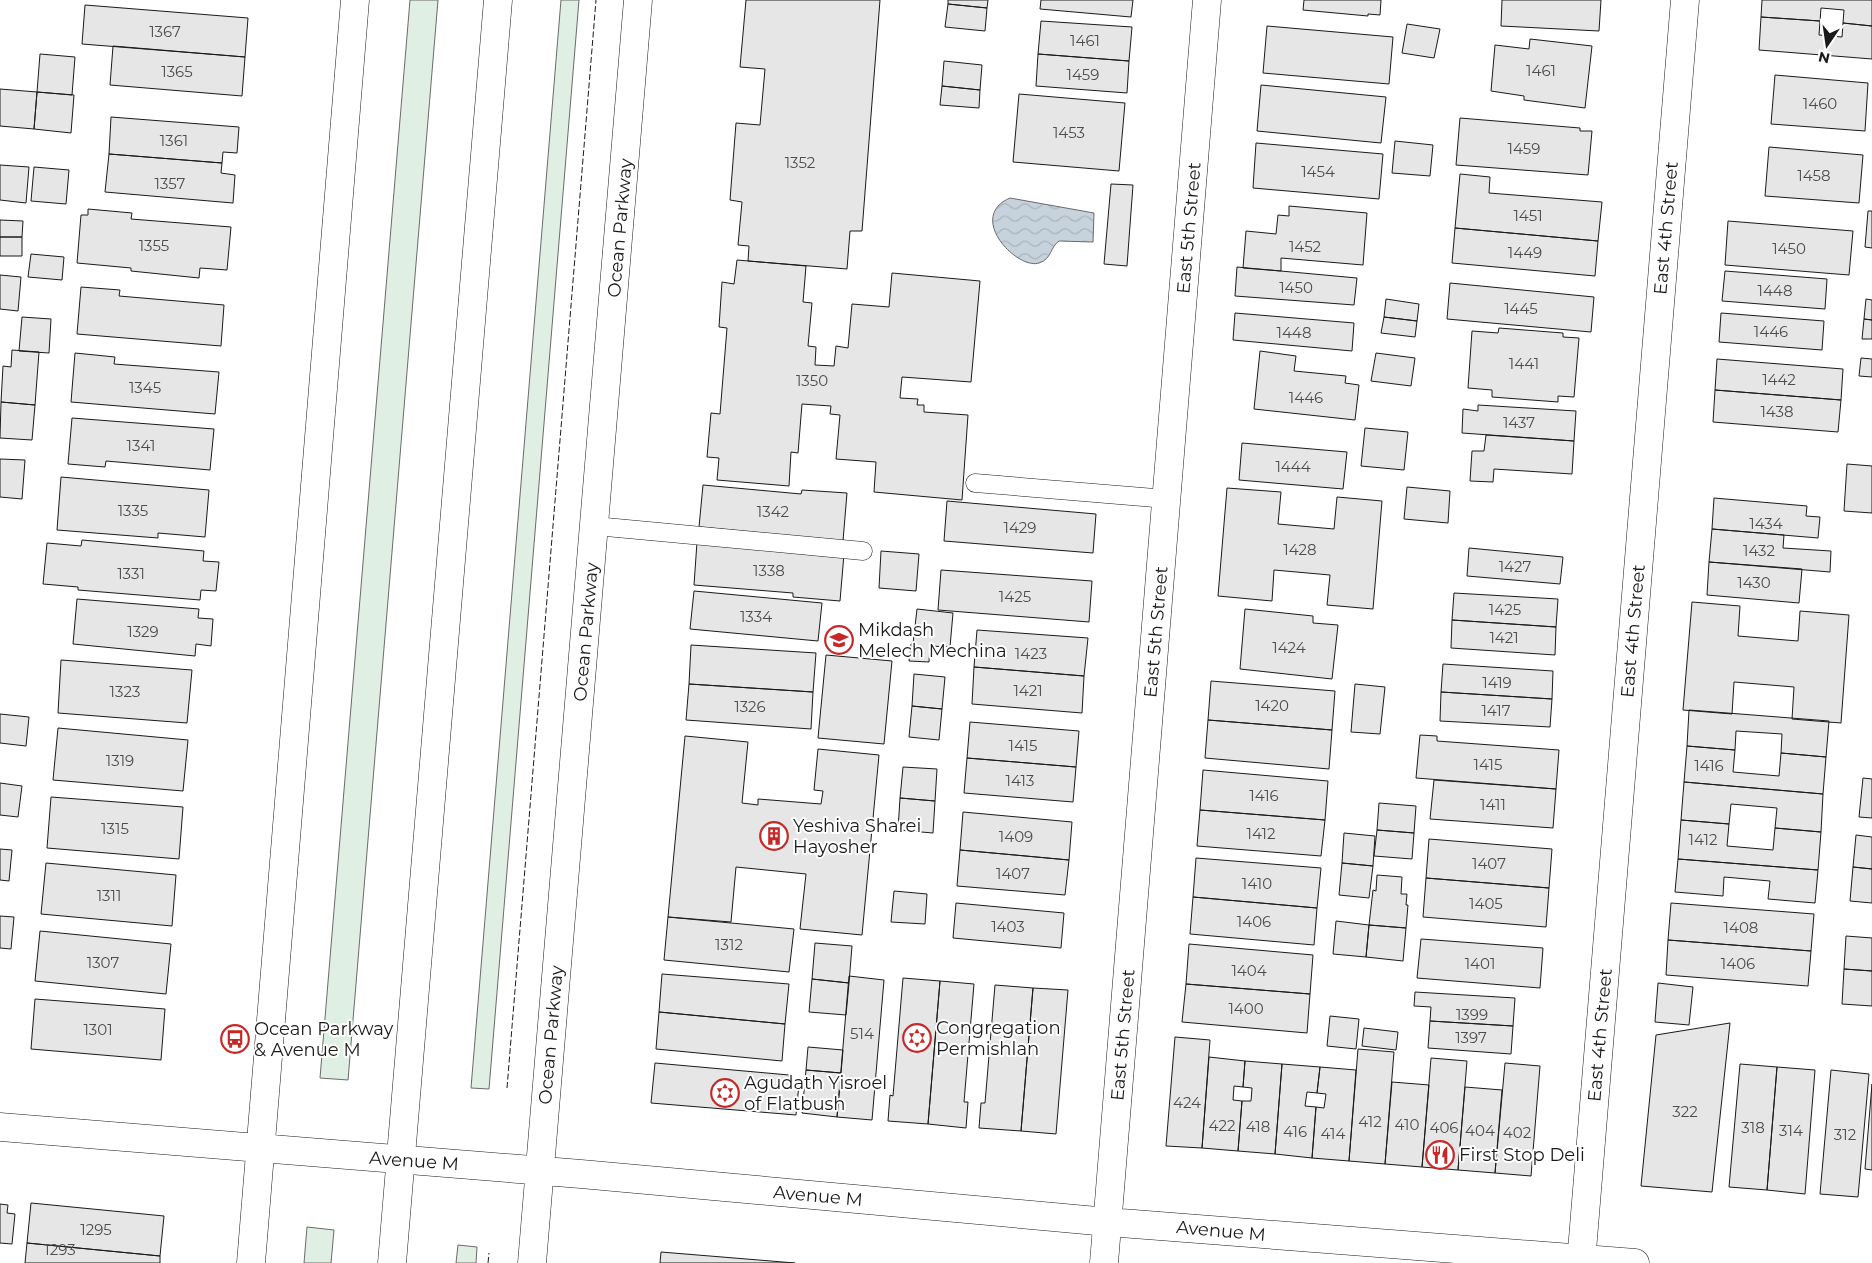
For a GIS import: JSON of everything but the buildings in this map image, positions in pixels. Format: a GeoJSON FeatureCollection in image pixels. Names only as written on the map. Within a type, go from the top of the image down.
{"type":"FeatureCollection","features":[{"type":"Feature","properties":{"kind":"street"},"geometry":{"type":"LineString","coordinates":[[250,1263],[355,0]]}},
{"type":"Feature","properties":{"kind":"street"},"geometry":{"type":"LineString","coordinates":[[392,1263],[498,0]]}},
{"type":"Feature","properties":{"kind":"street","name":"Ocean Parkway"},"geometry":{"type":"LineString","coordinates":[[532,1263],[638,0]]}},
{"type":"Feature","properties":{"kind":"street","name":"East 5th Street"},"geometry":{"type":"LineString","coordinates":[[1104,1263],[1207,0]]}},
{"type":"Feature","properties":{"kind":"street","name":"East 4th Street"},"geometry":{"type":"LineString","coordinates":[[1581,1261],[1685,0]]}},
{"type":"Feature","properties":{"kind":"street","name":"Avenue M"},"geometry":{"type":"LineString","coordinates":[[0,1127],[540,1171],[1108,1222],[1581,1261],[1636,1263]]}},
{"type":"Feature","properties":{"kind":"lane"},"geometry":{"type":"LineString","coordinates":[[975,483],[1167,499]]}},
{"type":"Feature","properties":{"kind":"lane"},"geometry":{"type":"LineString","coordinates":[[595,526],[863,551]]}},
{"type":"Feature","properties":{"kind":"green space"},"geometry":{"type":"Polygon","coordinates":[[[410,0],[438,0],[348,1080],[320,1078],[410,0]]]}},
{"type":"Feature","properties":{"kind":"green space"},"geometry":{"type":"Polygon","coordinates":[[[561,0],[579,0],[489,1089],[471,1088],[561,0]]]}},
{"type":"Feature","properties":{"kind":"green space"},"geometry":{"type":"Polygon","coordinates":[[[307,1227],[334,1230],[331,1263],[304,1263],[307,1227]]]}},
{"type":"Feature","properties":{"kind":"green space"},"geometry":{"type":"Polygon","coordinates":[[[458,1245],[477,1247],[476,1263],[456,1263],[458,1245]]]}},
{"type":"Feature","properties":{"kind":"water"},"geometry":{"type":"Polygon","coordinates":[[[1010,198],[1094,213],[1093,242],[1059,241],[1049,256],[1039,263],[1030,263],[1019,258],[1009,251],[994,229],[993,217],[998,207],[1010,198]]]}},
{"type":"Feature","properties":{"kind":"fence"},"geometry":{"type":"LineString","coordinates":[[507,1088],[596,0]]}},
{"type":"Feature","properties":{"kind":"fence"},"geometry":{"type":"LineString","coordinates":[[488,1263],[489,1253]]}},
{"type":"Feature","properties":{"kind":"place","name":"Mikdash Melech Mechina"},"geometry":{"type":"Point","coordinates":[839,640]}},
{"type":"Feature","properties":{"kind":"place","name":"Yeshiva Sharei Hayosher"},"geometry":{"type":"Point","coordinates":[774,836]}},
{"type":"Feature","properties":{"kind":"place","name":"Congregation Permishlan"},"geometry":{"type":"Point","coordinates":[917,1038]}},
{"type":"Feature","properties":{"kind":"place","name":"Ocean Parkway & Avenue M"},"geometry":{"type":"Point","coordinates":[235,1039]}},
{"type":"Feature","properties":{"kind":"place","name":"Agudath Yisroel of Flatbush"},"geometry":{"type":"Point","coordinates":[725,1093]}},
{"type":"Feature","properties":{"kind":"place","name":"First Stop Deli"},"geometry":{"type":"Point","coordinates":[1440,1155]}}]}
